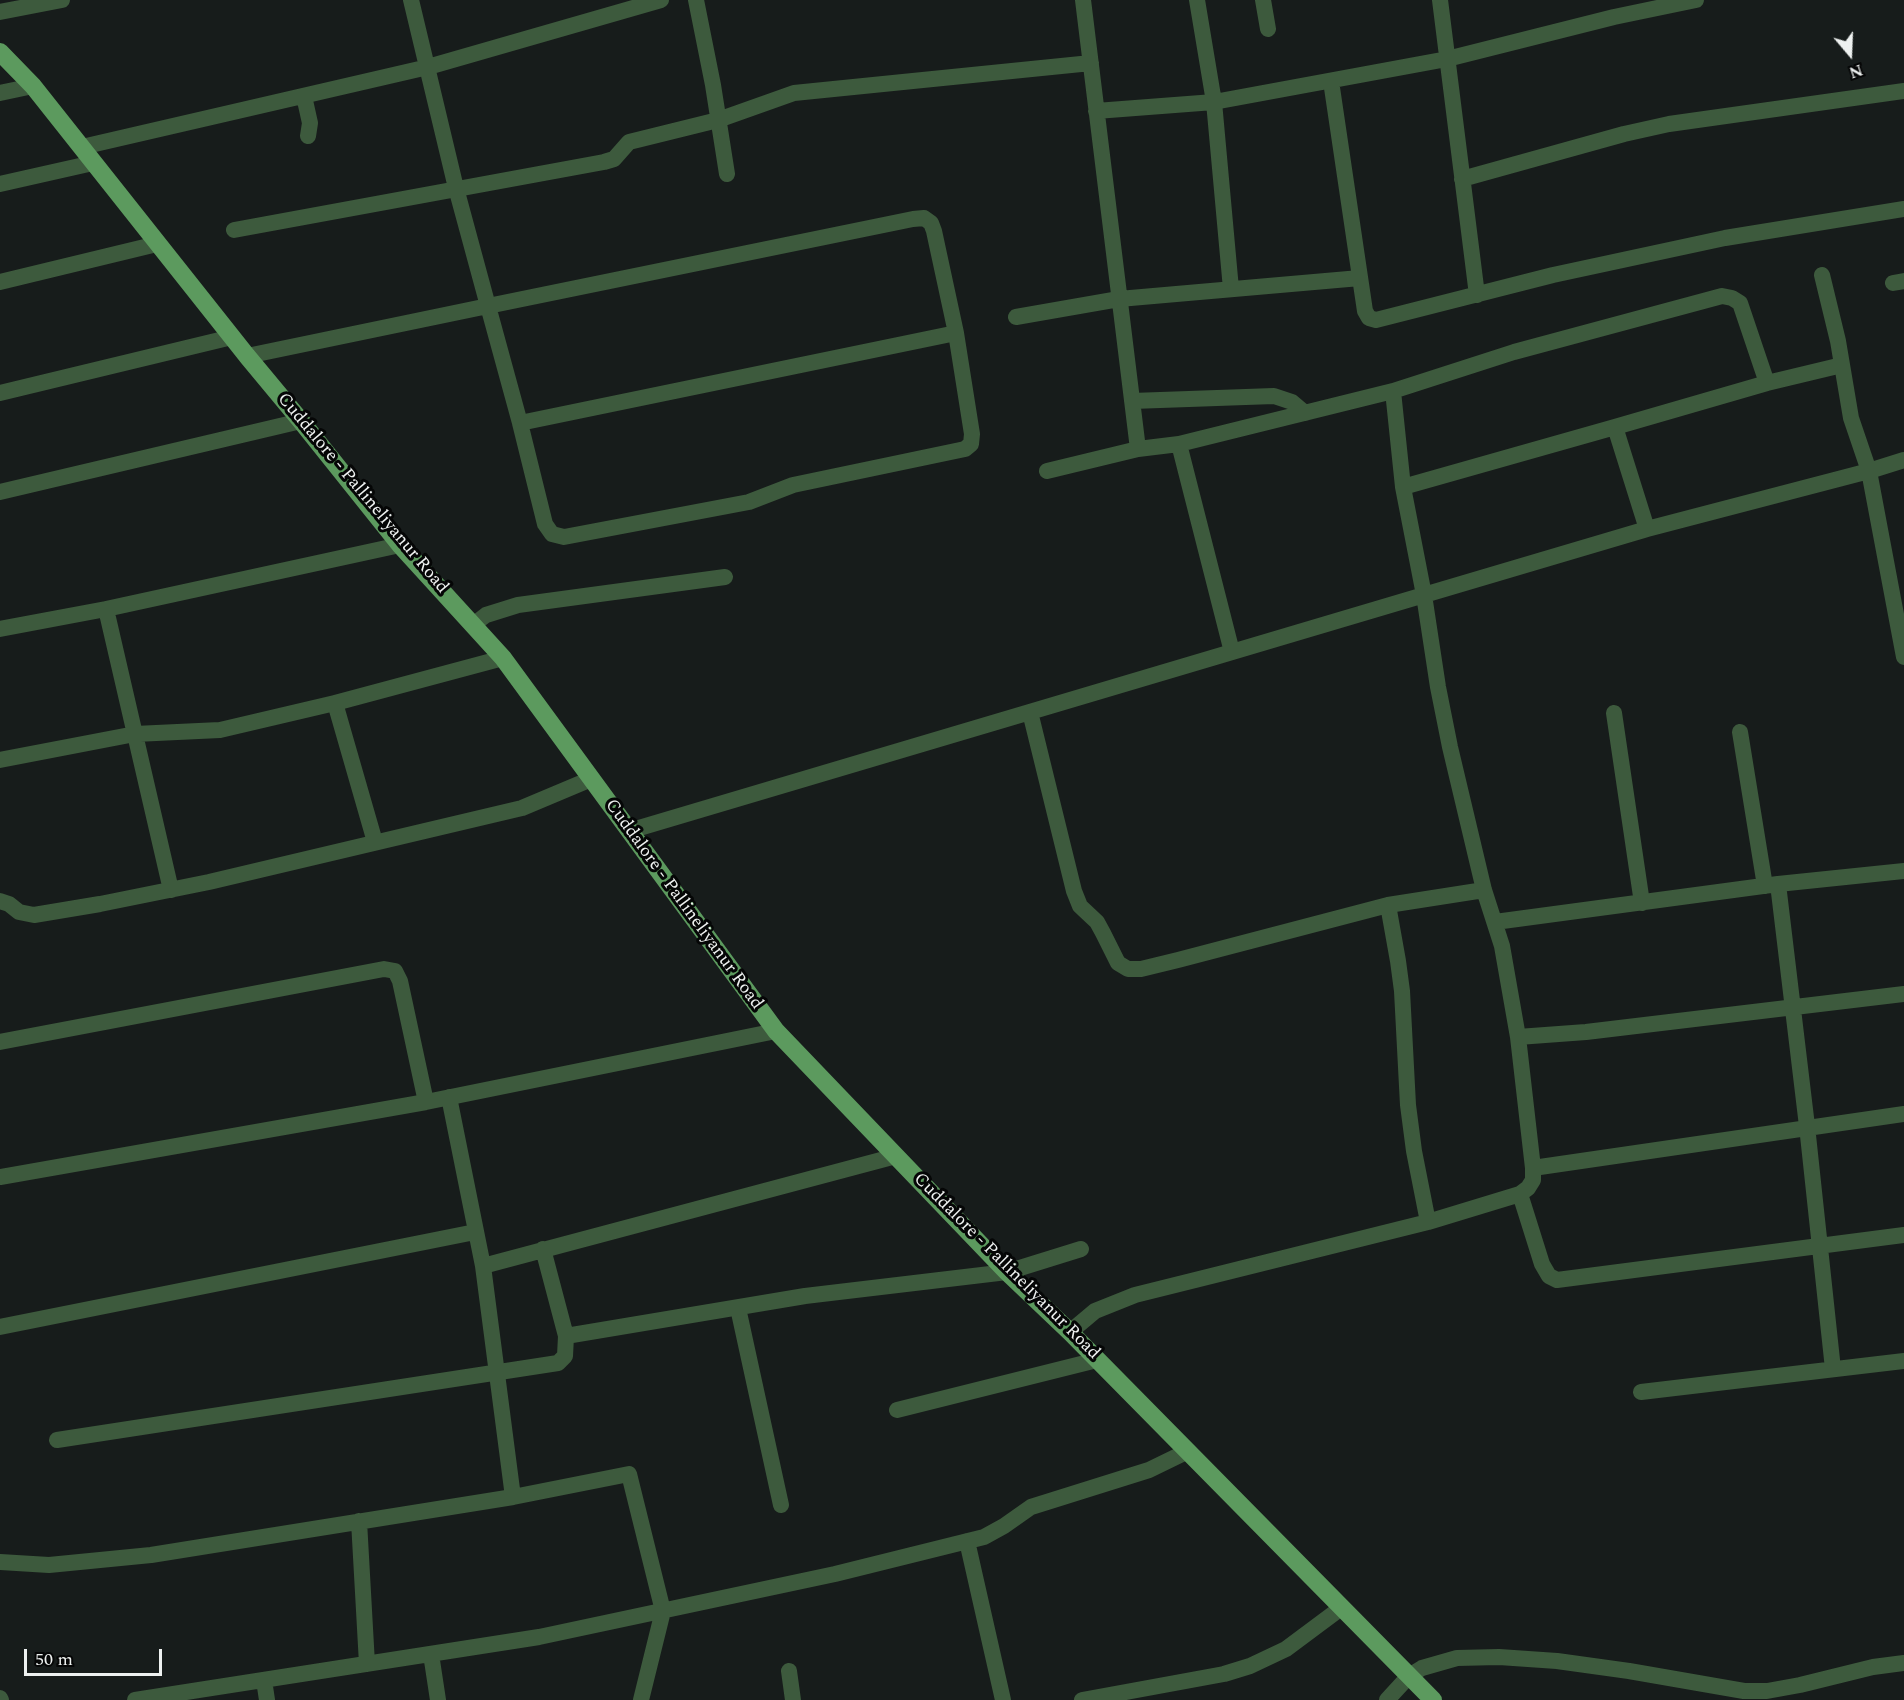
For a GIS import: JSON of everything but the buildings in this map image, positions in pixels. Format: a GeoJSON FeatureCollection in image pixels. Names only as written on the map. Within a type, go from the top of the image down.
{"type":"FeatureCollection","features":[{"type":"Feature","properties":{"kind":"main road","name":"Cuddalore - Pallineliyanur Road"},"geometry":{"type":"LineString","coordinates":[[0,52],[33,86],[246,356],[400,545],[503,658],[776,1031],[1007,1272],[1070,1332],[1433,1700]]}},
{"type":"Feature","properties":{"kind":"street"},"geometry":{"type":"LineString","coordinates":[[0,12],[62,0]]}},
{"type":"Feature","properties":{"kind":"street"},"geometry":{"type":"LineString","coordinates":[[246,356],[488,306],[913,219],[924,219],[931,223],[934,231],[956,333],[972,434],[970,444],[965,449],[793,485],[749,502],[564,537],[552,534],[545,524],[520,423],[488,306],[456,188],[411,0]]}},
{"type":"Feature","properties":{"kind":"street"},"geometry":{"type":"LineString","coordinates":[[82,147],[428,67],[661,0]]}},
{"type":"Feature","properties":{"kind":"street"},"geometry":{"type":"LineString","coordinates":[[696,0],[727,174]]}},
{"type":"Feature","properties":{"kind":"street"},"geometry":{"type":"LineString","coordinates":[[1083,0],[1138,449]]}},
{"type":"Feature","properties":{"kind":"street"},"geometry":{"type":"LineString","coordinates":[[1197,0],[1214,102],[1232,289]]}},
{"type":"Feature","properties":{"kind":"street"},"geometry":{"type":"LineString","coordinates":[[1263,0],[1268,29]]}},
{"type":"Feature","properties":{"kind":"street"},"geometry":{"type":"LineString","coordinates":[[1440,0],[1478,295]]}},
{"type":"Feature","properties":{"kind":"street"},"geometry":{"type":"LineString","coordinates":[[1096,111],[1214,102],[1331,81],[1447,59],[1614,17],[1696,0]]}},
{"type":"Feature","properties":{"kind":"street"},"geometry":{"type":"LineString","coordinates":[[234,230],[604,162],[614,159],[628,142],[718,120],[794,93],[1091,63]]}},
{"type":"Feature","properties":{"kind":"street"},"geometry":{"type":"LineString","coordinates":[[1331,81],[1365,311],[1369,318],[1376,320],[1553,275],[1725,238],[1904,209]]}},
{"type":"Feature","properties":{"kind":"street"},"geometry":{"type":"LineString","coordinates":[[0,93],[33,86]]}},
{"type":"Feature","properties":{"kind":"street"},"geometry":{"type":"LineString","coordinates":[[1462,179],[1624,134],[1669,124],[1904,91]]}},
{"type":"Feature","properties":{"kind":"street"},"geometry":{"type":"LineString","coordinates":[[304,96],[310,123],[308,136]]}},
{"type":"Feature","properties":{"kind":"street"},"geometry":{"type":"LineString","coordinates":[[0,184],[93,163]]}},
{"type":"Feature","properties":{"kind":"street"},"geometry":{"type":"LineString","coordinates":[[0,282],[158,244]]}},
{"type":"Feature","properties":{"kind":"street"},"geometry":{"type":"LineString","coordinates":[[1822,275],[1851,418],[1869,471],[1904,657]]}},
{"type":"Feature","properties":{"kind":"street"},"geometry":{"type":"LineString","coordinates":[[1016,317],[1119,299],[1360,278]]}},
{"type":"Feature","properties":{"kind":"street"},"geometry":{"type":"LineString","coordinates":[[1047,471],[1138,449],[1179,444],[1393,391],[1514,352],[1722,296],[1740,303],[1767,383]]}},
{"type":"Feature","properties":{"kind":"street"},"geometry":{"type":"LineString","coordinates":[[520,423],[956,333]]}},
{"type":"Feature","properties":{"kind":"street"},"geometry":{"type":"LineString","coordinates":[[0,393],[232,338]]}},
{"type":"Feature","properties":{"kind":"street"},"geometry":{"type":"LineString","coordinates":[[1403,487],[1767,383],[1842,365]]}},
{"type":"Feature","properties":{"kind":"street"},"geometry":{"type":"LineString","coordinates":[[1070,1332],[1095,1311],[1135,1295],[1428,1222],[1520,1194],[1533,1180],[1518,1037],[1502,946],[1484,890],[1438,687],[1424,595],[1403,487],[1393,391]]}},
{"type":"Feature","properties":{"kind":"street"},"geometry":{"type":"LineString","coordinates":[[1132,401],[1274,396],[1293,402],[1305,413]]}},
{"type":"Feature","properties":{"kind":"street"},"geometry":{"type":"LineString","coordinates":[[0,492],[301,421]]}},
{"type":"Feature","properties":{"kind":"street"},"geometry":{"type":"LineString","coordinates":[[1615,427],[1647,530]]}},
{"type":"Feature","properties":{"kind":"street"},"geometry":{"type":"LineString","coordinates":[[1179,444],[1232,651]]}},
{"type":"Feature","properties":{"kind":"street"},"geometry":{"type":"LineString","coordinates":[[628,831],[1647,530],[1904,460]]}},
{"type":"Feature","properties":{"kind":"street"},"geometry":{"type":"LineString","coordinates":[[0,629],[106,609],[400,545]]}},
{"type":"Feature","properties":{"kind":"street"},"geometry":{"type":"LineString","coordinates":[[473,625],[486,615],[518,605],[725,578]]}},
{"type":"Feature","properties":{"kind":"street"},"geometry":{"type":"LineString","coordinates":[[106,609],[171,890]]}},
{"type":"Feature","properties":{"kind":"street"},"geometry":{"type":"LineString","coordinates":[[0,760],[135,734],[220,730],[335,703],[503,658]]}},
{"type":"Feature","properties":{"kind":"street"},"geometry":{"type":"LineString","coordinates":[[335,703],[375,842]]}},
{"type":"Feature","properties":{"kind":"street"},"geometry":{"type":"LineString","coordinates":[[1030,712],[1074,891],[1080,906],[1097,922],[1118,963],[1128,969],[1141,969],[1388,904],[1484,890]]}},
{"type":"Feature","properties":{"kind":"street"},"geometry":{"type":"LineString","coordinates":[[1614,713],[1642,903]]}},
{"type":"Feature","properties":{"kind":"street"},"geometry":{"type":"LineString","coordinates":[[1740,732],[1772,885],[1794,1007],[1833,1369]]}},
{"type":"Feature","properties":{"kind":"street"},"geometry":{"type":"LineString","coordinates":[[0,900],[19,912],[34,915],[171,890],[522,808],[591,779]]}},
{"type":"Feature","properties":{"kind":"street"},"geometry":{"type":"LineString","coordinates":[[1495,922],[1772,885],[1904,871]]}},
{"type":"Feature","properties":{"kind":"street"},"geometry":{"type":"LineString","coordinates":[[1388,904],[1402,991],[1408,1105],[1414,1151],[1428,1222]]}},
{"type":"Feature","properties":{"kind":"street"},"geometry":{"type":"LineString","coordinates":[[0,1042],[384,969],[395,971],[399,981],[426,1102]]}},
{"type":"Feature","properties":{"kind":"street"},"geometry":{"type":"LineString","coordinates":[[1518,1037],[1586,1032],[1904,994]]}},
{"type":"Feature","properties":{"kind":"street"},"geometry":{"type":"LineString","coordinates":[[0,1177],[426,1102],[776,1031]]}},
{"type":"Feature","properties":{"kind":"street"},"geometry":{"type":"LineString","coordinates":[[449,1097],[483,1266],[513,1497]]}},
{"type":"Feature","properties":{"kind":"street"},"geometry":{"type":"LineString","coordinates":[[1533,1168],[1807,1126],[1904,1114]]}},
{"type":"Feature","properties":{"kind":"street"},"geometry":{"type":"LineString","coordinates":[[483,1266],[896,1156]]}},
{"type":"Feature","properties":{"kind":"street"},"geometry":{"type":"LineString","coordinates":[[1520,1194],[1542,1264],[1549,1276],[1557,1280],[1904,1235]]}},
{"type":"Feature","properties":{"kind":"street"},"geometry":{"type":"LineString","coordinates":[[0,1327],[476,1232]]}},
{"type":"Feature","properties":{"kind":"street"},"geometry":{"type":"LineString","coordinates":[[57,1440],[558,1364],[565,1356],[566,1336],[543,1249]]}},
{"type":"Feature","properties":{"kind":"street"},"geometry":{"type":"LineString","coordinates":[[566,1336],[805,1296],[1007,1272],[1081,1249]]}},
{"type":"Feature","properties":{"kind":"street"},"geometry":{"type":"LineString","coordinates":[[738,1308],[780,1505]]}},
{"type":"Feature","properties":{"kind":"street"},"geometry":{"type":"LineString","coordinates":[[897,1410],[1097,1360]]}},
{"type":"Feature","properties":{"kind":"street"},"geometry":{"type":"LineString","coordinates":[[1641,1392],[1904,1361]]}},
{"type":"Feature","properties":{"kind":"street"},"geometry":{"type":"LineString","coordinates":[[135,1700],[539,1637],[835,1574],[984,1537],[1031,1507],[1149,1470],[1186,1452]]}},
{"type":"Feature","properties":{"kind":"street"},"geometry":{"type":"LineString","coordinates":[[0,1562],[49,1565],[151,1555],[513,1497],[629,1474],[663,1611],[641,1700]]}},
{"type":"Feature","properties":{"kind":"street"},"geometry":{"type":"LineString","coordinates":[[359,1521],[367,1664]]}},
{"type":"Feature","properties":{"kind":"street"},"geometry":{"type":"LineString","coordinates":[[967,1541],[1003,1700]]}},
{"type":"Feature","properties":{"kind":"street"},"geometry":{"type":"LineString","coordinates":[[1082,1700],[1224,1674],[1250,1666],[1286,1649],[1341,1608]]}},
{"type":"Feature","properties":{"kind":"street"},"geometry":{"type":"LineString","coordinates":[[431,1654],[438,1700]]}},
{"type":"Feature","properties":{"kind":"street"},"geometry":{"type":"LineString","coordinates":[[1387,1700],[1409,1676],[1433,1664],[1457,1658],[1499,1657],[1557,1661],[1744,1691],[1767,1691],[1873,1667],[1904,1663]]}},
{"type":"Feature","properties":{"kind":"street"},"geometry":{"type":"LineString","coordinates":[[789,1671],[793,1700]]}},
{"type":"Feature","properties":{"kind":"street"},"geometry":{"type":"LineString","coordinates":[[264,1680],[267,1700]]}}]}
